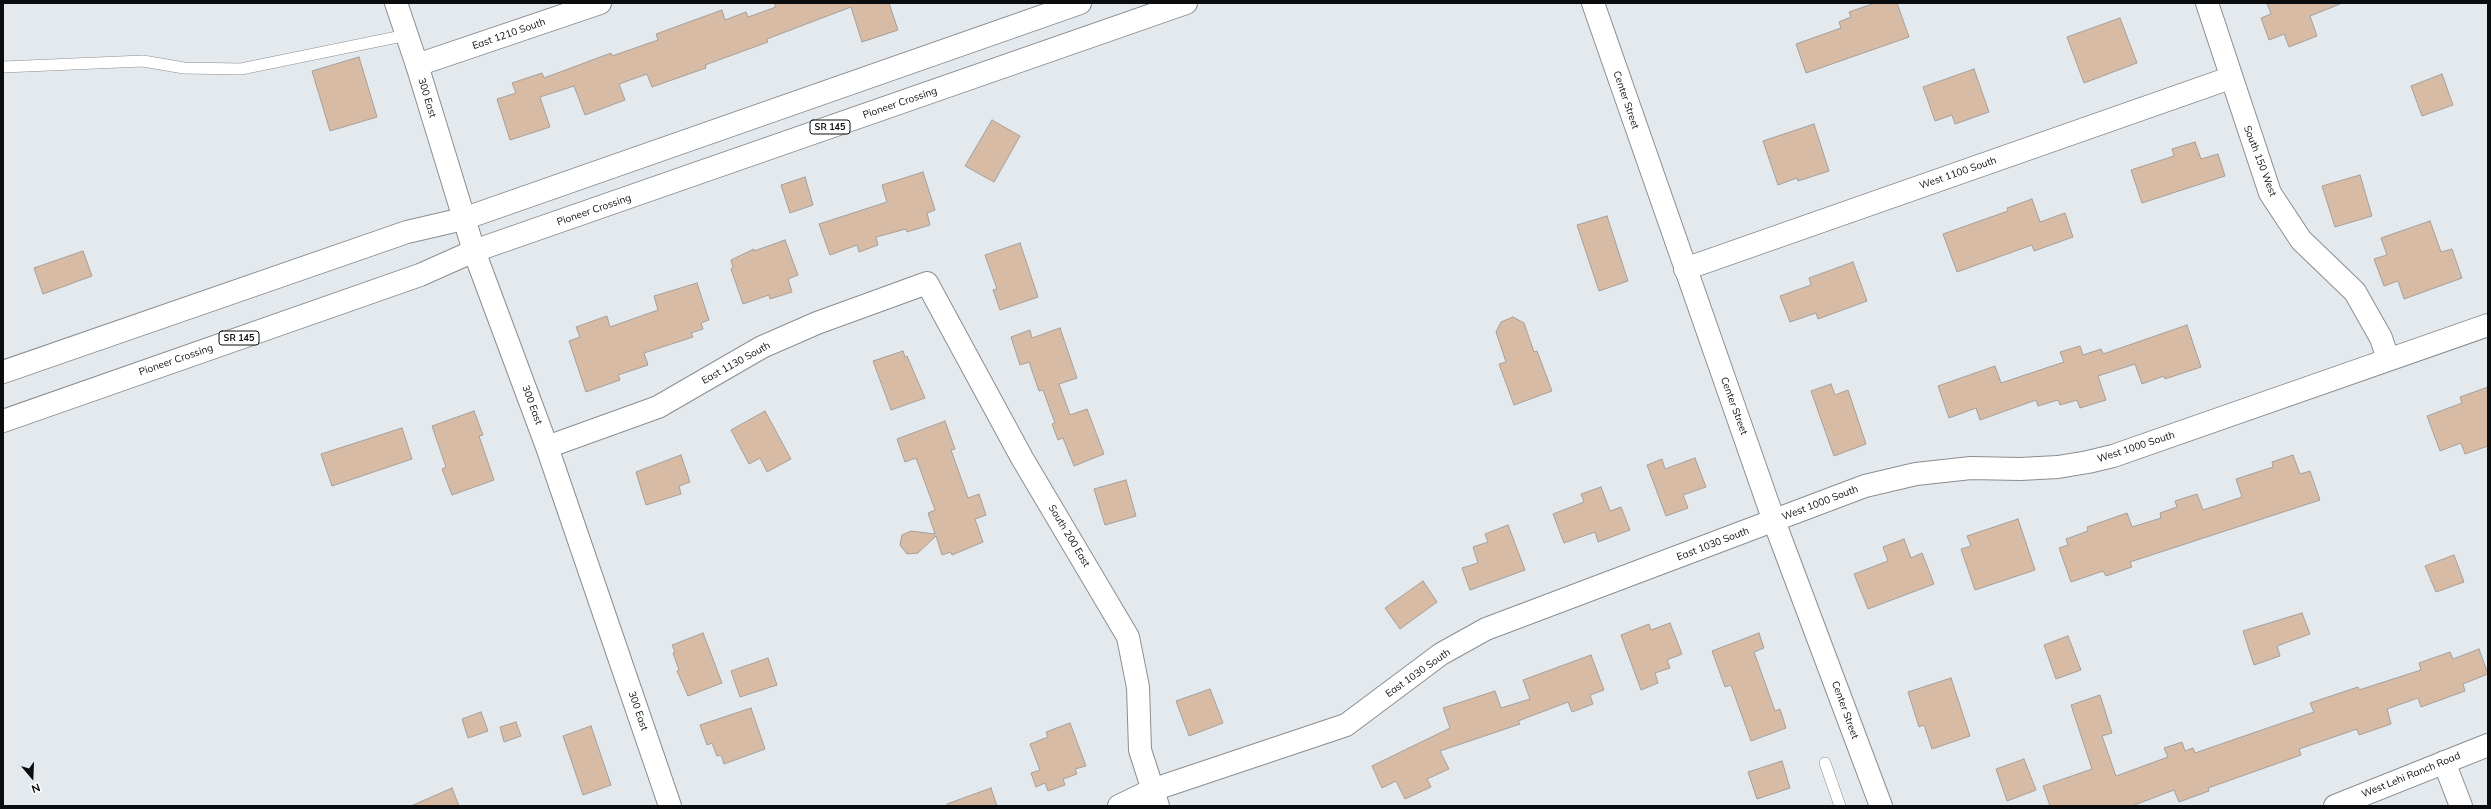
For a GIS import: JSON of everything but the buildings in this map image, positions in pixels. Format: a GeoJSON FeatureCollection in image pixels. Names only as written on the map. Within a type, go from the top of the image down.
{"type":"FeatureCollection","features":[{"type":"Feature","properties":{"kind":"main road","name":"300 East"},"geometry":{"type":"LineString","coordinates":[[396,3],[418,65],[474,251],[547,447],[670,806]]}},
{"type":"Feature","properties":{"kind":"main road","name":"East 1210 South"},"geometry":{"type":"LineString","coordinates":[[418,65],[600,3]]}},
{"type":"Feature","properties":{"kind":"main road"},"geometry":{"type":"LineString","coordinates":[[3,372],[407,232],[463,218],[1080,3]]}},
{"type":"Feature","properties":{"kind":"main road","name":"Pioneer Crossing"},"geometry":{"type":"LineString","coordinates":[[3,420],[420,275],[474,251],[1186,3]]}},
{"type":"Feature","properties":{"kind":"main road","name":"Center Street"},"geometry":{"type":"LineString","coordinates":[[1593,3],[1774,520],[1881,806]]}},
{"type":"Feature","properties":{"kind":"main road","name":"South 150 West"},"geometry":{"type":"LineString","coordinates":[[2207,3],[2230,78],[2270,193],[2301,240],[2355,292],[2381,338],[2388,359]]}},
{"type":"Feature","properties":{"kind":"main road","name":"West 1100 South"},"geometry":{"type":"LineString","coordinates":[[1685,268],[2230,78]]}},
{"type":"Feature","properties":{"kind":"main road","name":"East 1130 South"},"geometry":{"type":"LineString","coordinates":[[547,447],[658,407],[762,347],[817,323],[926,283]]}},
{"type":"Feature","properties":{"kind":"main road","name":"South 200 East"},"geometry":{"type":"LineString","coordinates":[[926,283],[1022,458],[1128,637],[1138,687],[1140,750],[1155,798]]}},
{"type":"Feature","properties":{"kind":"main road","name":"West 1000 South"},"geometry":{"type":"LineString","coordinates":[[1774,520],[1865,486],[1916,474],[1971,468],[2027,468],[2088,462],[2114,456],[2488,325]]}},
{"type":"Feature","properties":{"kind":"main road","name":"East 1030 South"},"geometry":{"type":"LineString","coordinates":[[1119,806],[1155,798],[1346,725],[1441,654],[1486,629],[1774,520]]}},
{"type":"Feature","properties":{"kind":"main road","name":"West Lehi Ranch Road"},"geometry":{"type":"LineString","coordinates":[[2335,806],[2488,745]]}},
{"type":"Feature","properties":{"kind":"main road"},"geometry":{"type":"LineString","coordinates":[[2444,762],[2461,806]]}},
{"type":"Feature","properties":{"kind":"lane"},"geometry":{"type":"LineString","coordinates":[[3,67],[143,61],[184,68],[241,69],[407,35]]}},
{"type":"Feature","properties":{"kind":"lane"},"geometry":{"type":"LineString","coordinates":[[1824,764],[1840,806]]}}]}
